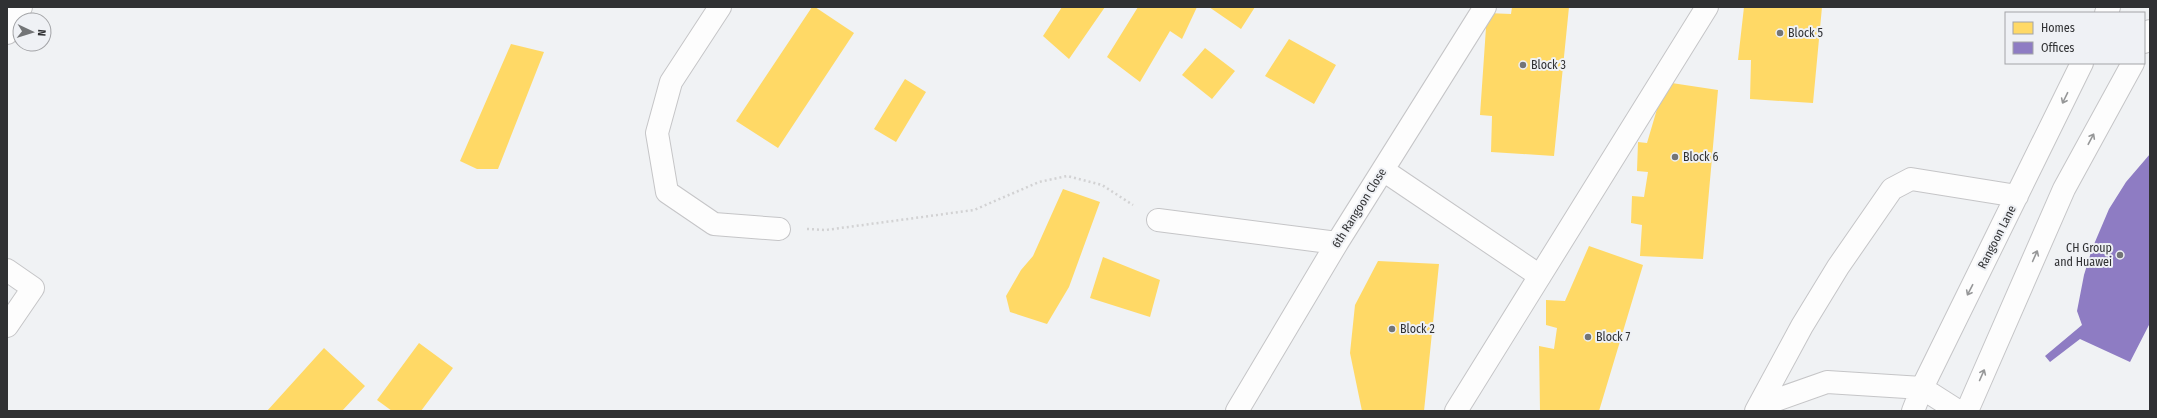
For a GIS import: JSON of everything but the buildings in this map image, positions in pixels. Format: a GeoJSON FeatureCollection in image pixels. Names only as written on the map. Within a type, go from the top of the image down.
{"type":"FeatureCollection","features":[{"type":"Feature","properties":{"kind":"street"},"geometry":{"type":"LineString","coordinates":[[7,33],[21,7]]}},
{"type":"Feature","properties":{"kind":"street"},"geometry":{"type":"LineString","coordinates":[[720,7],[671,82],[657,133],[668,192],[714,224],[779,229]]}},
{"type":"Feature","properties":{"kind":"street","name":"6th Rangoon Close"},"geometry":{"type":"LineString","coordinates":[[1237,411],[1337,243],[1485,7]]}},
{"type":"Feature","properties":{"kind":"street"},"geometry":{"type":"LineString","coordinates":[[1456,411],[1708,7]]}},
{"type":"Feature","properties":{"kind":"street"},"geometry":{"type":"LineString","coordinates":[[2145,40],[2150,31]]}},
{"type":"Feature","properties":{"kind":"street","name":"Rangoon Lane"},"geometry":{"type":"LineString","coordinates":[[1913,411],[1922,388],[2018,196],[2082,64]]}},
{"type":"Feature","properties":{"kind":"street"},"geometry":{"type":"LineString","coordinates":[[1967,411],[2064,189],[2132,64]]}},
{"type":"Feature","properties":{"kind":"street"},"geometry":{"type":"LineString","coordinates":[[1383,170],[1540,276]]}},
{"type":"Feature","properties":{"kind":"street"},"geometry":{"type":"LineString","coordinates":[[1757,408],[1802,326],[1838,267],[1892,189],[1911,179],[2018,196]]}},
{"type":"Feature","properties":{"kind":"street"},"geometry":{"type":"LineString","coordinates":[[1158,220],[1337,243]]}},
{"type":"Feature","properties":{"kind":"street"},"geometry":{"type":"LineString","coordinates":[[7,270],[32,288],[7,326]]}},
{"type":"Feature","properties":{"kind":"street"},"geometry":{"type":"LineString","coordinates":[[1757,408],[1827,382],[1922,388],[1958,411]]}},
{"type":"Feature","properties":{"kind":"path"},"geometry":{"type":"LineString","coordinates":[[779,229],[826,230],[974,210],[1039,182],[1067,176],[1102,185],[1158,220]]}},
{"type":"Feature","properties":{"kind":"place","name":"Block 5"},"geometry":{"type":"Point","coordinates":[1780,33]}},
{"type":"Feature","properties":{"kind":"place","name":"Block 3"},"geometry":{"type":"Point","coordinates":[1523,65]}},
{"type":"Feature","properties":{"kind":"place","name":"Block 6"},"geometry":{"type":"Point","coordinates":[1675,157]}},
{"type":"Feature","properties":{"kind":"place","name":"CH Group and Huawei"},"geometry":{"type":"Point","coordinates":[2120,255]}},
{"type":"Feature","properties":{"kind":"place","name":"Block 2"},"geometry":{"type":"Point","coordinates":[1392,329]}},
{"type":"Feature","properties":{"kind":"place","name":"Block 7"},"geometry":{"type":"Point","coordinates":[1588,337]}}]}
